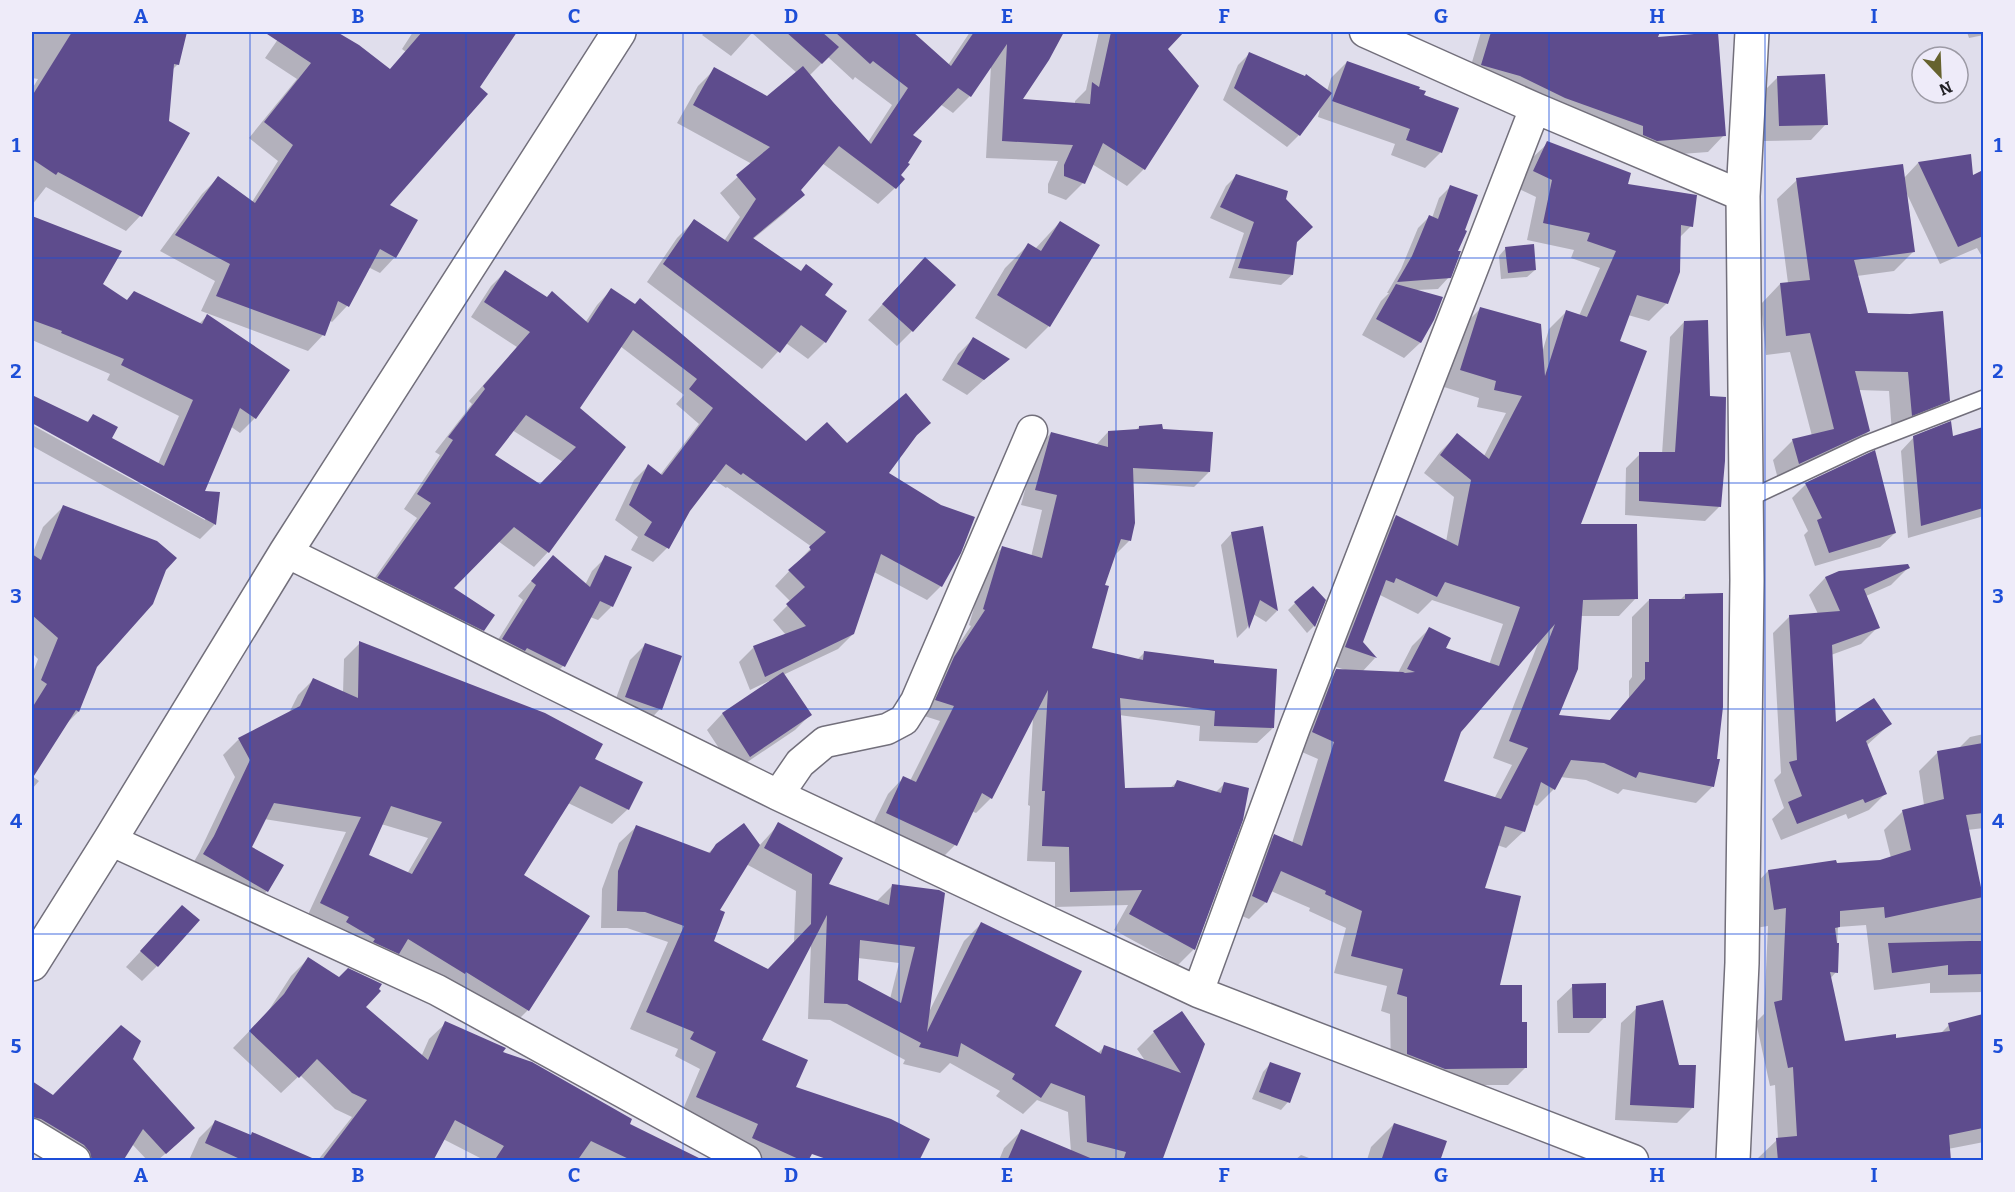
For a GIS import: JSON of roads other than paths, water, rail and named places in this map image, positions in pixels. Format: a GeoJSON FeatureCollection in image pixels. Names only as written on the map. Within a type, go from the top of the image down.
{"type":"FeatureCollection","features":[{"type":"Feature","properties":{"kind":"street"},"geometry":{"type":"LineString","coordinates":[[32,964],[286,552],[619,32]]}},
{"type":"Feature","properties":{"kind":"street"},"geometry":{"type":"LineString","coordinates":[[1365,32],[1535,108],[1743,196]]}},
{"type":"Feature","properties":{"kind":"street"},"geometry":{"type":"LineString","coordinates":[[1733,1161],[1743,963],[1747,580],[1743,196],[1752,32]]}},
{"type":"Feature","properties":{"kind":"street"},"geometry":{"type":"LineString","coordinates":[[1198,992],[1300,716],[1535,108]]}},
{"type":"Feature","properties":{"kind":"street"},"geometry":{"type":"LineString","coordinates":[[778,795],[800,763],[825,742],[887,729],[904,720],[916,701],[1032,431]]}},
{"type":"Feature","properties":{"kind":"street"},"geometry":{"type":"LineString","coordinates":[[286,552],[778,795],[1198,992],[1633,1161]]}},
{"type":"Feature","properties":{"kind":"street"},"geometry":{"type":"LineString","coordinates":[[110,840],[437,990],[746,1161]]}},
{"type":"Feature","properties":{"kind":"street"},"geometry":{"type":"LineString","coordinates":[[32,1134],[75,1161]]}},
{"type":"Feature","properties":{"kind":"lane"},"geometry":{"type":"LineString","coordinates":[[1746,500],[1865,444],[1983,398]]}}]}
